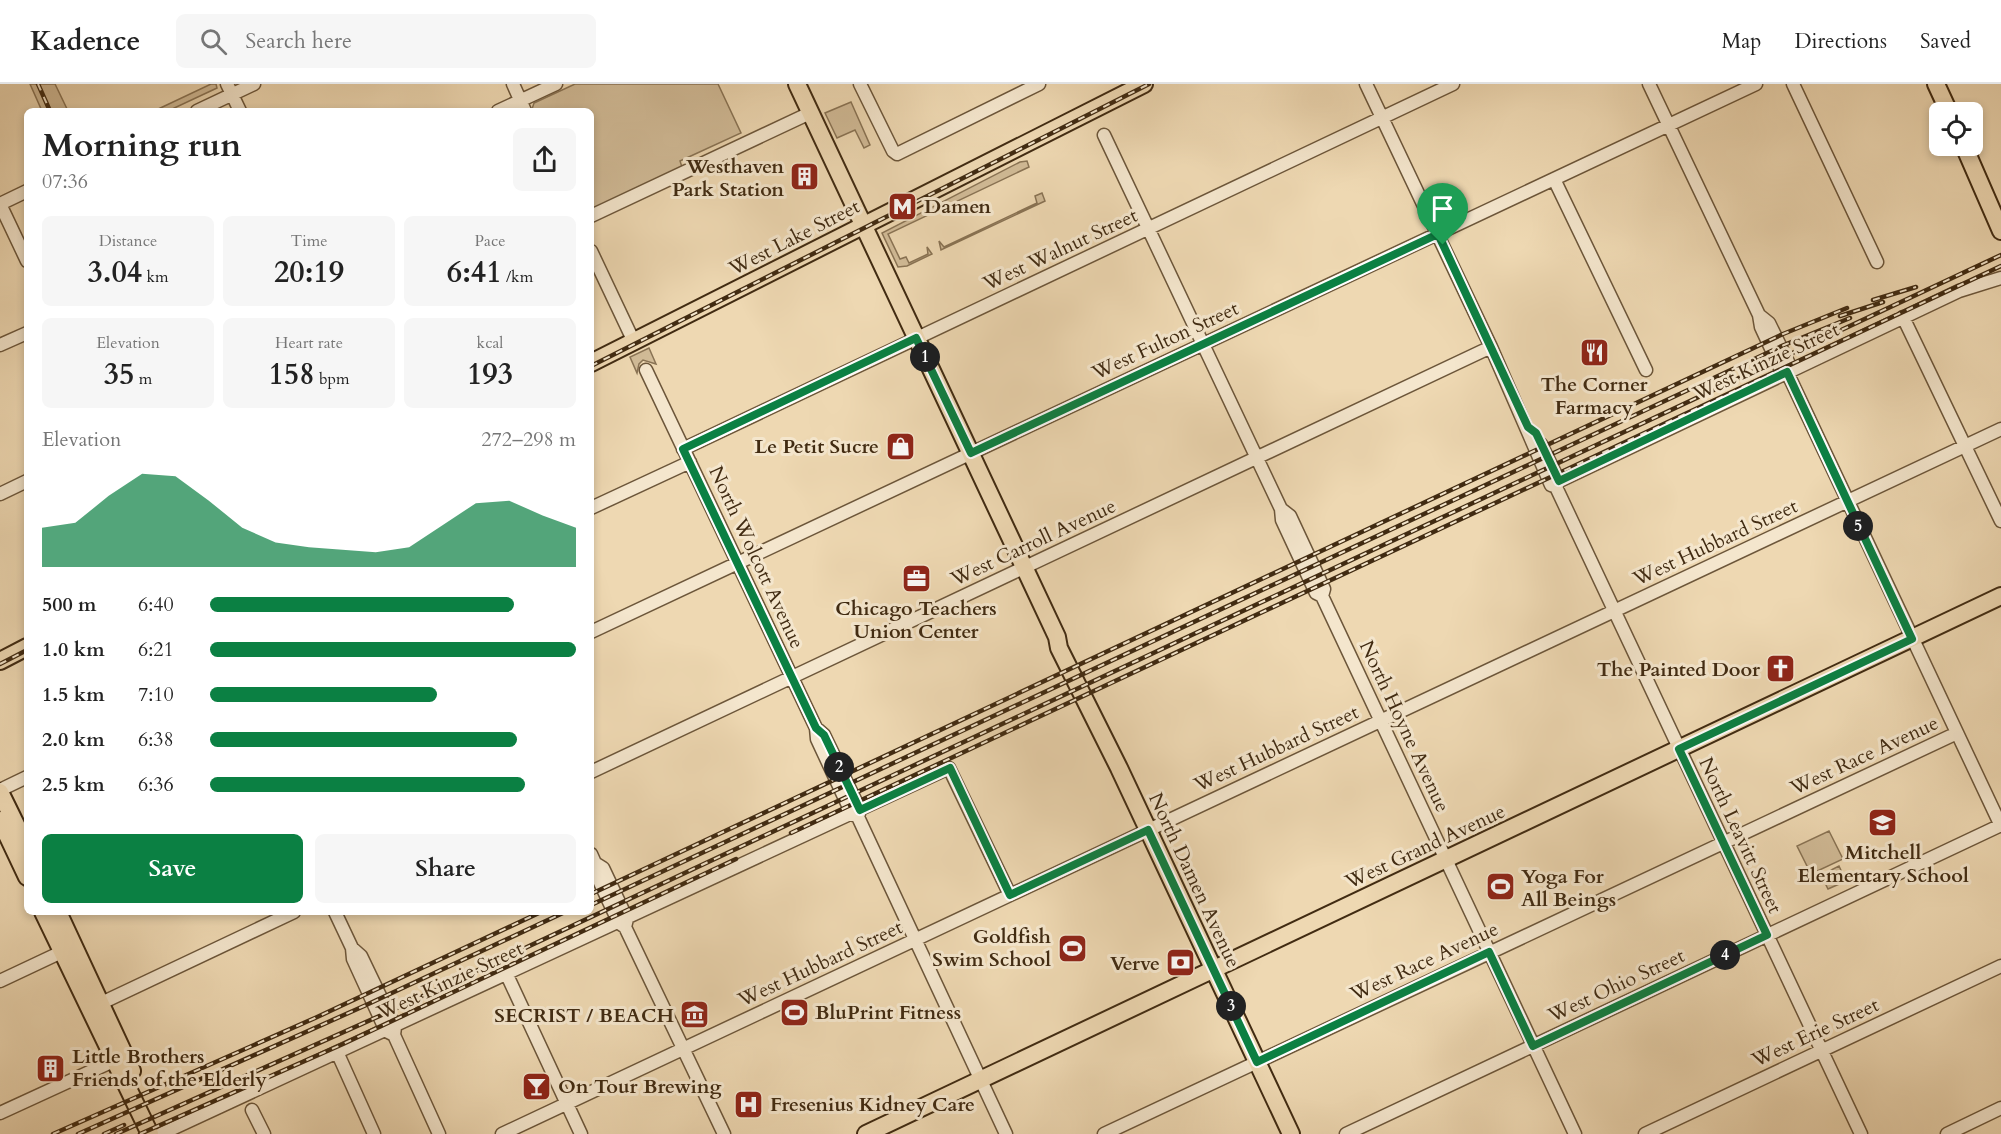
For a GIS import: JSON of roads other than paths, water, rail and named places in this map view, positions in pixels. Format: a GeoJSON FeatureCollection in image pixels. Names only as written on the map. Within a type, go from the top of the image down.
{"type":"FeatureCollection","features":[{"type":"Feature","properties":{"kind":"main road","name":"North Damen Avenue"},"geometry":{"type":"LineString","coordinates":[[797,84],[1057,637],[1059,648],[1086,705],[1091,708],[1291,1134]]}},
{"type":"Feature","properties":{"kind":"main road","name":"West Lake Street"},"geometry":{"type":"LineString","coordinates":[[594,362],[1144,84]]}},
{"type":"Feature","properties":{"kind":"main road"},"geometry":{"type":"LineString","coordinates":[[1936,84],[1944,102]]}},
{"type":"Feature","properties":{"kind":"main road"},"geometry":{"type":"LineString","coordinates":[[1969,156],[1997,211],[1993,215],[2001,231]]}},
{"type":"Feature","properties":{"kind":"main road","name":"West Grand Avenue"},"geometry":{"type":"LineString","coordinates":[[866,1134],[2001,596]]}},
{"type":"Feature","properties":{"kind":"main road"},"geometry":{"type":"LineString","coordinates":[[0,661],[24,649]]}},
{"type":"Feature","properties":{"kind":"main road"},"geometry":{"type":"LineString","coordinates":[[0,791],[24,868]]}},
{"type":"Feature","properties":{"kind":"main road"},"geometry":{"type":"LineString","coordinates":[[0,820],[15,842]]}},
{"type":"Feature","properties":{"kind":"main road"},"geometry":{"type":"LineString","coordinates":[[45,915],[68,949],[119,1058],[150,1134]]}},
{"type":"Feature","properties":{"kind":"main road"},"geometry":{"type":"LineString","coordinates":[[59,915],[68,949]]}},
{"type":"Feature","properties":{"kind":"main road"},"geometry":{"type":"LineString","coordinates":[[119,1058],[162,1134]]}},
{"type":"Feature","properties":{"kind":"street"},"geometry":{"type":"LineString","coordinates":[[202,108],[230,89],[254,84]]}},
{"type":"Feature","properties":{"kind":"street"},"geometry":{"type":"LineString","coordinates":[[513,84],[523,106],[556,84]]}},
{"type":"Feature","properties":{"kind":"street"},"geometry":{"type":"LineString","coordinates":[[861,85],[893,151],[897,154],[1039,84]]}},
{"type":"Feature","properties":{"kind":"street","name":"North Leavitt Street"},"geometry":{"type":"LineString","coordinates":[[1366,84],[1528,427],[1528,436],[1555,484],[1861,1134]]}},
{"type":"Feature","properties":{"kind":"street","name":"West Walnut Street"},"geometry":{"type":"LineString","coordinates":[[683,449],[1453,84]]}},
{"type":"Feature","properties":{"kind":"street"},"geometry":{"type":"LineString","coordinates":[[1650,84],[1759,315],[1761,327],[1781,370],[1787,372],[2001,825]]}},
{"type":"Feature","properties":{"kind":"street","name":"West Fulton Street"},"geometry":{"type":"LineString","coordinates":[[594,631],[1756,84]]}},
{"type":"Feature","properties":{"kind":"street"},"geometry":{"type":"LineString","coordinates":[[1793,84],[1877,262]]}},
{"type":"Feature","properties":{"kind":"street"},"geometry":{"type":"LineString","coordinates":[[230,89],[239,108]]}},
{"type":"Feature","properties":{"kind":"street"},"geometry":{"type":"LineString","coordinates":[[594,215],[810,112]]}},
{"type":"Feature","properties":{"kind":"street","name":"North Hoyne Avenue"},"geometry":{"type":"LineString","coordinates":[[1104,135],[1256,458],[1281,509],[1290,516],[1324,589],[1322,596],[1575,1134]]}},
{"type":"Feature","properties":{"kind":"street"},"geometry":{"type":"LineString","coordinates":[[1554,179],[1646,370]]}},
{"type":"Feature","properties":{"kind":"street"},"geometry":{"type":"LineString","coordinates":[[24,192],[0,204],[24,255]]}},
{"type":"Feature","properties":{"kind":"street"},"geometry":{"type":"LineString","coordinates":[[594,257],[634,342]]}},
{"type":"Feature","properties":{"kind":"street","name":"West Kinzie Street"},"geometry":{"type":"LineString","coordinates":[[1555,484],[1959,291],[2001,278]]}},
{"type":"Feature","properties":{"kind":"street"},"geometry":{"type":"LineString","coordinates":[[1903,317],[2001,521]]}},
{"type":"Feature","properties":{"kind":"street"},"geometry":{"type":"LineString","coordinates":[[0,345],[24,334]]}},
{"type":"Feature","properties":{"kind":"street","name":"West Carroll Avenue"},"geometry":{"type":"LineString","coordinates":[[594,771],[1491,347]]}},
{"type":"Feature","properties":{"kind":"street","name":"North Wolcott Avenue"},"geometry":{"type":"LineString","coordinates":[[646,370],[816,728],[817,739],[857,814],[1006,1134]]}},
{"type":"Feature","properties":{"kind":"street","name":"West Hubbard Street"},"geometry":{"type":"LineString","coordinates":[[502,1134],[2001,429]]}},
{"type":"Feature","properties":{"kind":"street"},"geometry":{"type":"LineString","coordinates":[[594,507],[690,462]]}},
{"type":"Feature","properties":{"kind":"street"},"geometry":{"type":"LineString","coordinates":[[0,494],[24,482]]}},
{"type":"Feature","properties":{"kind":"street","name":"West Race Avenue"},"geometry":{"type":"LineString","coordinates":[[1104,1134],[1956,733]]}},
{"type":"Feature","properties":{"kind":"street","name":"West Kinzie Street"},"geometry":{"type":"LineString","coordinates":[[162,1134],[392,1031],[507,975],[857,814],[950,768],[1010,895]]}},
{"type":"Feature","properties":{"kind":"street"},"geometry":{"type":"LineString","coordinates":[[0,791],[24,779]]}},
{"type":"Feature","properties":{"kind":"street","name":"West Ohio Street"},"geometry":{"type":"LineString","coordinates":[[1346,1134],[2001,825]]}},
{"type":"Feature","properties":{"kind":"street"},"geometry":{"type":"LineString","coordinates":[[594,859],[603,868],[624,923],[724,1134]]}},
{"type":"Feature","properties":{"kind":"street"},"geometry":{"type":"LineString","coordinates":[[95,1006],[288,915]]}},
{"type":"Feature","properties":{"kind":"street"},"geometry":{"type":"LineString","coordinates":[[336,915],[352,948],[361,956],[439,1134]]}},
{"type":"Feature","properties":{"kind":"street"},"geometry":{"type":"LineString","coordinates":[[0,981],[68,949]]}},
{"type":"Feature","properties":{"kind":"street","name":"West Erie Street"},"geometry":{"type":"LineString","coordinates":[[1645,1134],[2001,966]]}},
{"type":"Feature","properties":{"kind":"street"},"geometry":{"type":"LineString","coordinates":[[507,975],[581,1134]]}},
{"type":"Feature","properties":{"kind":"street"},"geometry":{"type":"LineString","coordinates":[[338,1054],[374,1134]]}},
{"type":"Feature","properties":{"kind":"street"},"geometry":{"type":"LineString","coordinates":[[0,1113],[119,1058]]}},
{"type":"Feature","properties":{"kind":"street"},"geometry":{"type":"LineString","coordinates":[[1947,1134],[2001,1108]]}},
{"type":"Feature","properties":{"kind":"street"},"geometry":{"type":"LineString","coordinates":[[252,1110],[264,1134]]}},
{"type":"Feature","properties":{"kind":"railway"},"geometry":{"type":"LineString","coordinates":[[38,84],[49,108]]}},
{"type":"Feature","properties":{"kind":"railway"},"geometry":{"type":"LineString","coordinates":[[594,364],[1149,84]]}},
{"type":"Feature","properties":{"kind":"railway"},"geometry":{"type":"LineString","coordinates":[[116,1134],[395,1009],[2001,255]]}},
{"type":"Feature","properties":{"kind":"railway"},"geometry":{"type":"LineString","coordinates":[[791,833],[2001,266]]}},
{"type":"Feature","properties":{"kind":"railway"},"geometry":{"type":"LineString","coordinates":[[1873,300],[1916,287]]}},
{"type":"Feature","properties":{"kind":"railway"},"geometry":{"type":"LineString","coordinates":[[1840,316],[1883,302]]}},
{"type":"Feature","properties":{"kind":"railway"},"geometry":{"type":"LineString","coordinates":[[594,893],[1783,334],[1847,308]]}},
{"type":"Feature","properties":{"kind":"railway"},"geometry":{"type":"LineString","coordinates":[[594,904],[1784,345],[1850,318]]}},
{"type":"Feature","properties":{"kind":"railway"},"geometry":{"type":"LineString","coordinates":[[0,664],[24,652]]}},
{"type":"Feature","properties":{"kind":"railway"},"geometry":{"type":"LineString","coordinates":[[140,1134],[343,1044],[736,859]]}},
{"type":"Feature","properties":{"kind":"railway"},"geometry":{"type":"LineString","coordinates":[[53,1134],[315,1018],[535,915]]}},
{"type":"Feature","properties":{"kind":"railway"},"geometry":{"type":"LineString","coordinates":[[78,1134],[364,1006],[559,915]]}},
{"type":"Feature","properties":{"kind":"railway"},"geometry":{"type":"LineString","coordinates":[[104,1134],[124,1125]]}},
{"type":"Feature","properties":{"kind":"place","name":"Westhaven Park Station"},"geometry":{"type":"Point","coordinates":[805,177]}},
{"type":"Feature","properties":{"kind":"place","name":"Damen"},"geometry":{"type":"Point","coordinates":[903,206]}},
{"type":"Feature","properties":{"kind":"place","name":"The Corner Farmacy"},"geometry":{"type":"Point","coordinates":[1594,353]}},
{"type":"Feature","properties":{"kind":"place","name":"Le Petit Sucre"},"geometry":{"type":"Point","coordinates":[900,446]}},
{"type":"Feature","properties":{"kind":"place","name":"Chicago Teachers Union Center"},"geometry":{"type":"Point","coordinates":[916,578]}},
{"type":"Feature","properties":{"kind":"place","name":"The Painted Door"},"geometry":{"type":"Point","coordinates":[1781,669]}},
{"type":"Feature","properties":{"kind":"place","name":"Mitchell Elementary School"},"geometry":{"type":"Point","coordinates":[1883,822]}},
{"type":"Feature","properties":{"kind":"place","name":"Yoga For All Beings"},"geometry":{"type":"Point","coordinates":[1500,887]}},
{"type":"Feature","properties":{"kind":"place","name":"Goldfish Swim School"},"geometry":{"type":"Point","coordinates":[1072,948]}},
{"type":"Feature","properties":{"kind":"place","name":"Verve"},"geometry":{"type":"Point","coordinates":[1181,963]}},
{"type":"Feature","properties":{"kind":"place","name":"BluPrint Fitness"},"geometry":{"type":"Point","coordinates":[794,1012]}},
{"type":"Feature","properties":{"kind":"place","name":"SECRIST / BEACH"},"geometry":{"type":"Point","coordinates":[695,1015]}},
{"type":"Feature","properties":{"kind":"place","name":"Little Brothers Friends of the Elderly"},"geometry":{"type":"Point","coordinates":[51,1068]}},
{"type":"Feature","properties":{"kind":"place","name":"On Tour Brewing"},"geometry":{"type":"Point","coordinates":[537,1086]}},
{"type":"Feature","properties":{"kind":"place","name":"Fresenius Kidney Care"},"geometry":{"type":"Point","coordinates":[749,1104]}}]}
